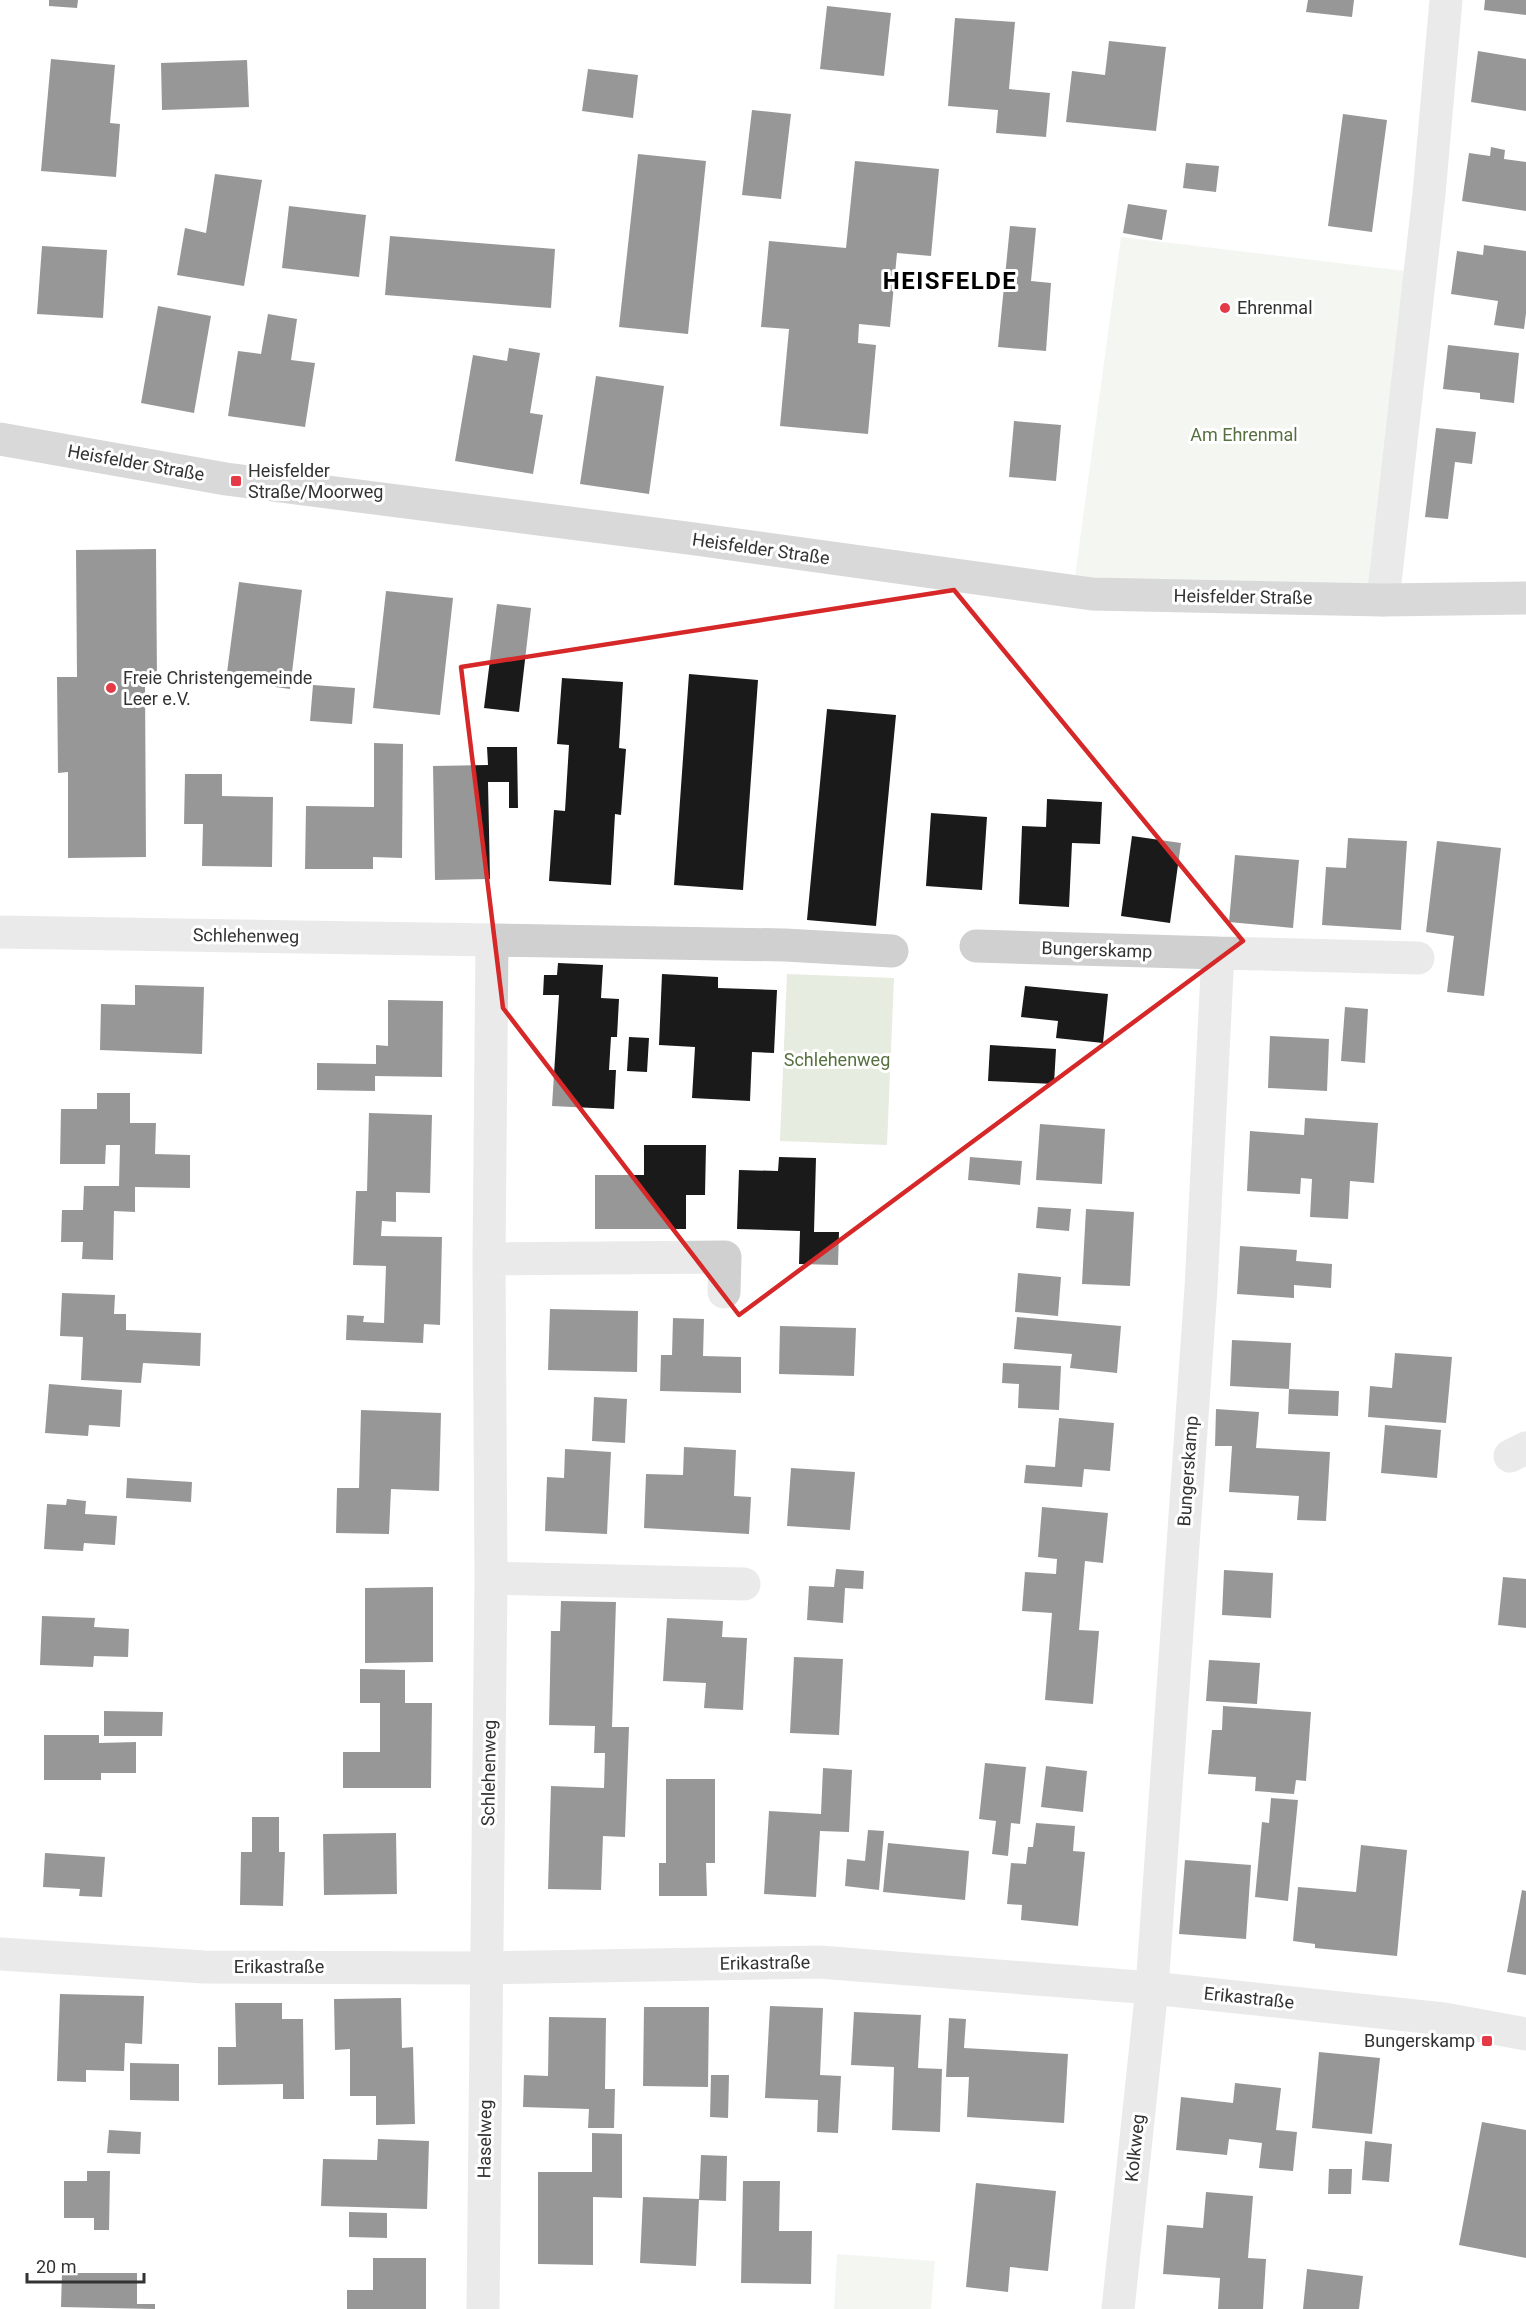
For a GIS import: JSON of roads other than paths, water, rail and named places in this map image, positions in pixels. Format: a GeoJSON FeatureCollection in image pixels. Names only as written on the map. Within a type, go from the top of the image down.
{"type":"FeatureCollection","features":[{"type":"Feature","properties":{"kind":"main road","name":"Heisfelder Straße"},"geometry":{"type":"LineString","coordinates":[[0,439],[226,479],[707,541],[1092,594],[1383,600],[1526,598]]}},
{"type":"Feature","properties":{"kind":"street"},"geometry":{"type":"LineString","coordinates":[[1383,600],[1429,194],[1446,0]]}},
{"type":"Feature","properties":{"kind":"street","name":"Schlehenweg"},"geometry":{"type":"LineString","coordinates":[[0,932],[785,945],[892,951]]}},
{"type":"Feature","properties":{"kind":"street","name":"Schlehenweg"},"geometry":{"type":"LineString","coordinates":[[487,1968],[491,1578],[489,1259],[492,940]]}},
{"type":"Feature","properties":{"kind":"street","name":"Bungerskamp"},"geometry":{"type":"LineString","coordinates":[[976,946],[1418,958]]}},
{"type":"Feature","properties":{"kind":"street","name":"Bungerskamp"},"geometry":{"type":"LineString","coordinates":[[1152,1988],[1201,1288],[1218,953]]}},
{"type":"Feature","properties":{"kind":"street"},"geometry":{"type":"LineString","coordinates":[[489,1259],[725,1257],[724,1292]]}},
{"type":"Feature","properties":{"kind":"street"},"geometry":{"type":"LineString","coordinates":[[491,1578],[744,1584]]}},
{"type":"Feature","properties":{"kind":"street","name":"Erikastraße"},"geometry":{"type":"LineString","coordinates":[[0,1954],[204,1967],[487,1968],[819,1962],[1152,1988],[1444,2019],[1526,2034]]}},
{"type":"Feature","properties":{"kind":"street","name":"Haselweg"},"geometry":{"type":"LineString","coordinates":[[483,2309],[487,1968]]}},
{"type":"Feature","properties":{"kind":"street","name":"Kolkweg"},"geometry":{"type":"LineString","coordinates":[[1118,2309],[1152,1988]]}},
{"type":"Feature","properties":{"kind":"place","name":"Ehrenmal"},"geometry":{"type":"Point","coordinates":[1225,308]}},
{"type":"Feature","properties":{"kind":"place","name":"Heisfelder Straße/Moorweg"},"geometry":{"type":"Point","coordinates":[236,481]}},
{"type":"Feature","properties":{"kind":"place","name":"Freie Christengemeinde Leer e.V."},"geometry":{"type":"Point","coordinates":[111,688]}},
{"type":"Feature","properties":{"kind":"place","name":"Bungerskamp"},"geometry":{"type":"Point","coordinates":[1487,2041]}},
{"type":"Feature","properties":{"kind":"district","name":"HEISFELDE"},"geometry":{"type":"Point","coordinates":[950,281]}},
{"type":"Feature","properties":{"kind":"park label","name":"Am Ehrenmal"},"geometry":{"type":"Point","coordinates":[1244,435]}}]}
